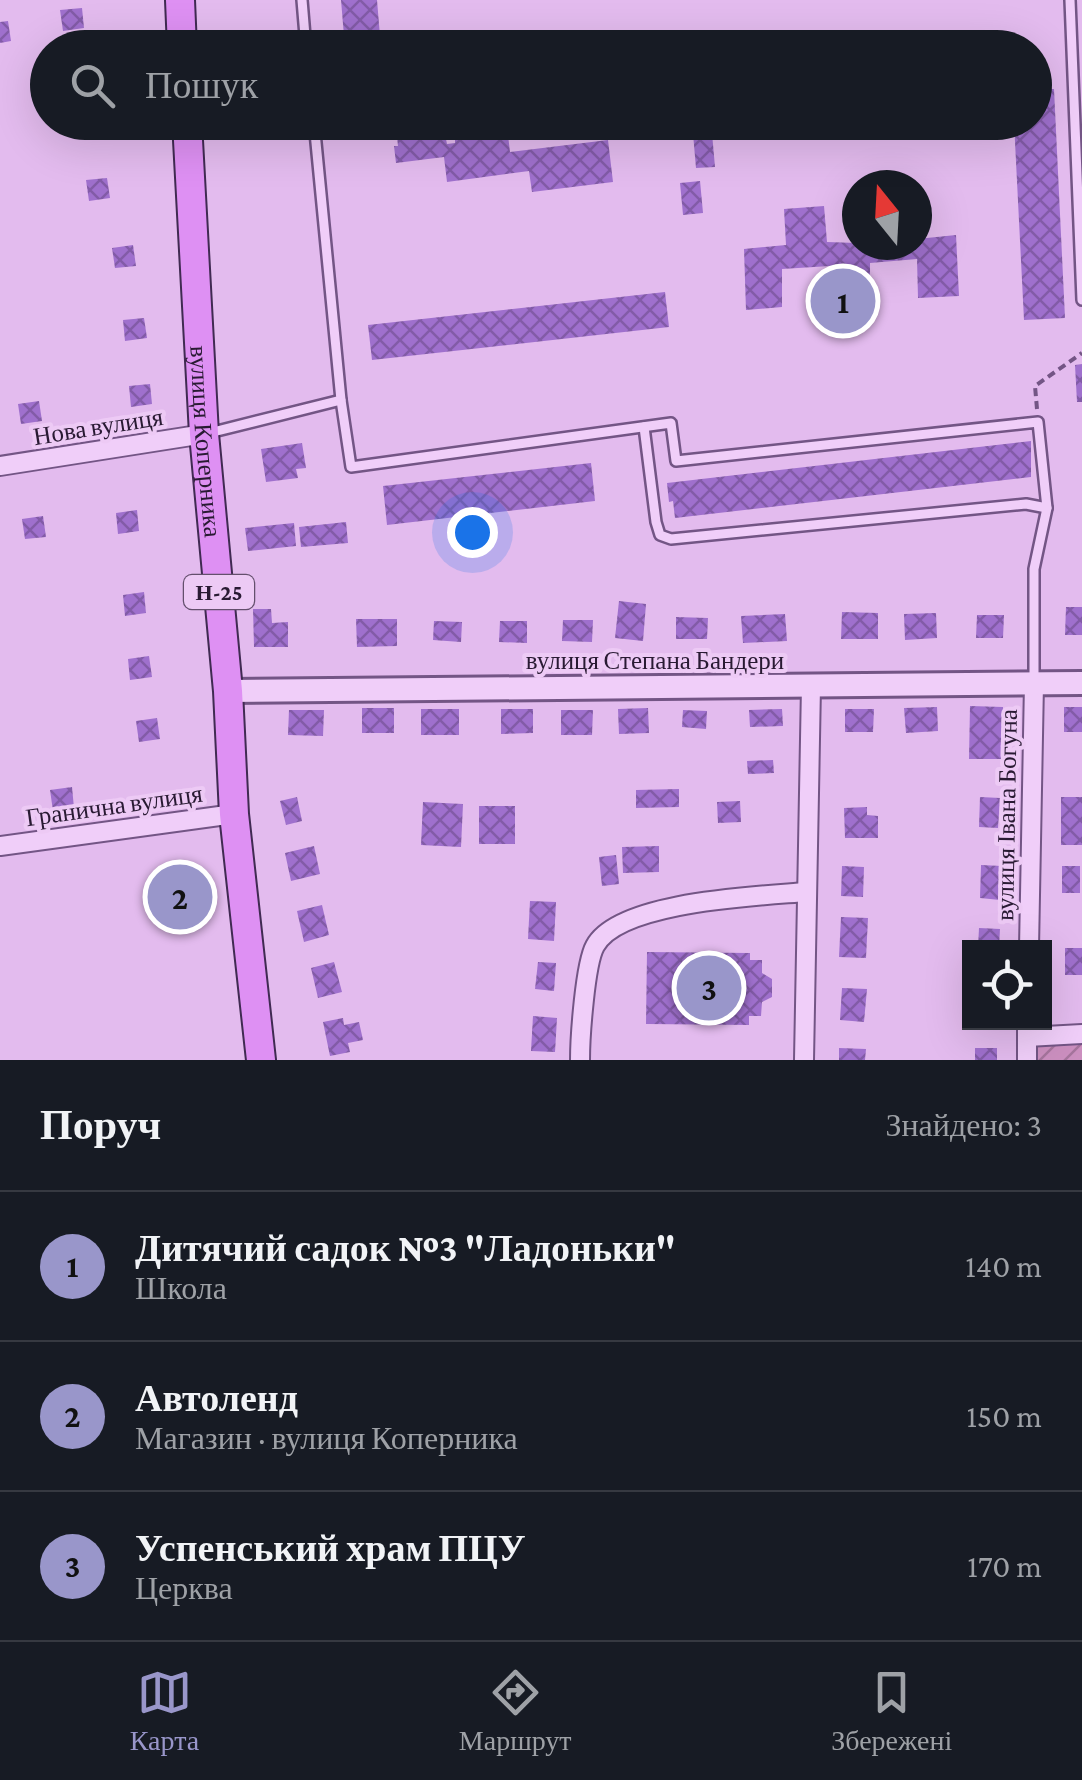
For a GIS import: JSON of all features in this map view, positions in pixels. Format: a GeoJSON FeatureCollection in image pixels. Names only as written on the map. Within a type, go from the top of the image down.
{"type":"FeatureCollection","features":[{"type":"Feature","properties":{"kind":"main road"},"geometry":{"type":"LineString","coordinates":[[180,0],[181,30]]}},
{"type":"Feature","properties":{"kind":"main road","name":"вулиця Коперника"},"geometry":{"type":"LineString","coordinates":[[187,140],[204,434],[228,691],[234,814],[260,1060]]}},
{"type":"Feature","properties":{"kind":"street","name":"Нова вулиця"},"geometry":{"type":"LineString","coordinates":[[0,466],[204,434]]}},
{"type":"Feature","properties":{"kind":"street","name":"вулиця Івана Богуна"},"geometry":{"type":"LineString","coordinates":[[1029,940],[1034,683]]}},
{"type":"Feature","properties":{"kind":"street","name":"вулиця Степана Бандери"},"geometry":{"type":"LineString","coordinates":[[228,691],[1082,683]]}},
{"type":"Feature","properties":{"kind":"street"},"geometry":{"type":"LineString","coordinates":[[804,1060],[811,686]]}},
{"type":"Feature","properties":{"kind":"street","name":"Гранична вулиця"},"geometry":{"type":"LineString","coordinates":[[0,846],[234,814]]}},
{"type":"Feature","properties":{"kind":"street"},"geometry":{"type":"LineString","coordinates":[[580,1060],[580,1026],[595,946],[615,928],[659,910],[716,899],[806,892]]}},
{"type":"Feature","properties":{"kind":"street"},"geometry":{"type":"LineString","coordinates":[[1027,1060],[1027,1030],[1082,1034]]}},
{"type":"Feature","properties":{"kind":"lane"},"geometry":{"type":"LineString","coordinates":[[302,0],[304,30]]}},
{"type":"Feature","properties":{"kind":"lane"},"geometry":{"type":"LineString","coordinates":[[1070,0],[1082,300]]}},
{"type":"Feature","properties":{"kind":"lane"},"geometry":{"type":"LineString","coordinates":[[316,140],[351,467],[671,424],[676,461],[1038,422],[1046,508],[1034,569],[1034,683]]}},
{"type":"Feature","properties":{"kind":"lane"},"geometry":{"type":"LineString","coordinates":[[204,434],[341,400]]}},
{"type":"Feature","properties":{"kind":"lane"},"geometry":{"type":"LineString","coordinates":[[644,427],[656,522],[660,534],[671,539],[1026,504],[1046,508]]}},
{"type":"Feature","properties":{"kind":"path"},"geometry":{"type":"LineString","coordinates":[[1038,422],[1035,386],[1082,354]]}},
{"type":"Feature","properties":{"kind":"shaded area"},"geometry":{"type":"Polygon","coordinates":[[[1082,1042],[1082,1060],[1037,1060],[1037,1044],[1082,1042]]]}},
{"type":"Feature","properties":{"kind":"building"},"geometry":{"type":"Polygon","coordinates":[[[341,0],[377,0],[380,30],[344,30],[341,0]]]}},
{"type":"Feature","properties":{"kind":"building"},"geometry":{"type":"Polygon","coordinates":[[[82,8],[84,28],[63,30],[60,10],[82,8]]]}},
{"type":"Feature","properties":{"kind":"building"},"geometry":{"type":"Polygon","coordinates":[[[8,21],[11,41],[0,43],[0,22],[8,21]]]}},
{"type":"Feature","properties":{"kind":"building"},"geometry":{"type":"Polygon","coordinates":[[[1052,89],[1065,318],[1024,320],[1015,140],[1052,140],[1052,89]]]}},
{"type":"Feature","properties":{"kind":"building"},"geometry":{"type":"Polygon","coordinates":[[[397,140],[446,140],[447,144],[455,140],[509,140],[510,152],[608,140],[613,182],[532,192],[529,171],[447,182],[444,157],[396,163],[394,146],[398,146],[397,140]]]}},
{"type":"Feature","properties":{"kind":"building"},"geometry":{"type":"Polygon","coordinates":[[[694,140],[713,140],[715,167],[696,168],[694,140]]]}},
{"type":"Feature","properties":{"kind":"building"},"geometry":{"type":"Polygon","coordinates":[[[107,178],[110,198],[89,201],[86,180],[107,178]]]}},
{"type":"Feature","properties":{"kind":"building"},"geometry":{"type":"Polygon","coordinates":[[[700,181],[703,213],[683,215],[680,183],[700,181]]]}},
{"type":"Feature","properties":{"kind":"building"},"geometry":{"type":"Polygon","coordinates":[[[824,206],[827,242],[842,242],[842,260],[905,260],[870,263],[870,300],[832,303],[830,266],[782,269],[782,307],[746,310],[744,249],[786,245],[784,209],[824,206]]]}},
{"type":"Feature","properties":{"kind":"building"},"geometry":{"type":"Polygon","coordinates":[[[956,235],[959,296],[918,298],[917,260],[932,260],[932,237],[956,235]]]}},
{"type":"Feature","properties":{"kind":"building"},"geometry":{"type":"Polygon","coordinates":[[[133,245],[136,266],[115,268],[112,248],[133,245]]]}},
{"type":"Feature","properties":{"kind":"building"},"geometry":{"type":"Polygon","coordinates":[[[665,292],[669,327],[372,360],[368,325],[665,292]]]}},
{"type":"Feature","properties":{"kind":"building"},"geometry":{"type":"Polygon","coordinates":[[[144,318],[147,338],[125,341],[123,320],[144,318]]]}},
{"type":"Feature","properties":{"kind":"building"},"geometry":{"type":"Polygon","coordinates":[[[1082,364],[1082,402],[1077,402],[1075,365],[1082,364]]]}},
{"type":"Feature","properties":{"kind":"building"},"geometry":{"type":"Polygon","coordinates":[[[150,384],[152,404],[131,407],[129,386],[150,384]]]}},
{"type":"Feature","properties":{"kind":"building"},"geometry":{"type":"Polygon","coordinates":[[[39,401],[42,421],[21,424],[18,404],[39,401]]]}},
{"type":"Feature","properties":{"kind":"building"},"geometry":{"type":"Polygon","coordinates":[[[1031,441],[1031,477],[675,518],[673,501],[669,502],[667,483],[1031,441]]]}},
{"type":"Feature","properties":{"kind":"building"},"geometry":{"type":"Polygon","coordinates":[[[302,443],[306,468],[296,469],[298,478],[266,482],[261,449],[302,443]]]}},
{"type":"Feature","properties":{"kind":"building"},"geometry":{"type":"Polygon","coordinates":[[[591,463],[595,501],[387,525],[383,486],[591,463]]]}},
{"type":"Feature","properties":{"kind":"building"},"geometry":{"type":"Polygon","coordinates":[[[137,510],[139,531],[118,534],[116,513],[137,510]]]}},
{"type":"Feature","properties":{"kind":"building"},"geometry":{"type":"Polygon","coordinates":[[[43,516],[46,537],[25,539],[22,519],[43,516]]]}},
{"type":"Feature","properties":{"kind":"building"},"geometry":{"type":"Polygon","coordinates":[[[346,522],[348,543],[301,547],[299,527],[346,522]]]}},
{"type":"Feature","properties":{"kind":"building"},"geometry":{"type":"Polygon","coordinates":[[[294,523],[296,546],[248,551],[245,528],[294,523]]]}},
{"type":"Feature","properties":{"kind":"building"},"geometry":{"type":"Polygon","coordinates":[[[144,592],[146,613],[125,616],[123,595],[144,592]]]}},
{"type":"Feature","properties":{"kind":"building"},"geometry":{"type":"Polygon","coordinates":[[[619,601],[646,604],[643,641],[615,638],[619,601]]]}},
{"type":"Feature","properties":{"kind":"building"},"geometry":{"type":"Polygon","coordinates":[[[1066,607],[1082,607],[1082,635],[1065,635],[1066,607]]]}},
{"type":"Feature","properties":{"kind":"building"},"geometry":{"type":"Polygon","coordinates":[[[253,609],[271,609],[272,623],[288,622],[288,647],[254,647],[253,609]]]}},
{"type":"Feature","properties":{"kind":"building"},"geometry":{"type":"Polygon","coordinates":[[[842,612],[878,613],[878,639],[841,639],[842,612]]]}},
{"type":"Feature","properties":{"kind":"building"},"geometry":{"type":"Polygon","coordinates":[[[936,613],[937,638],[905,640],[904,614],[936,613]]]}},
{"type":"Feature","properties":{"kind":"building"},"geometry":{"type":"Polygon","coordinates":[[[785,614],[787,641],[743,643],[741,616],[785,614]]]}},
{"type":"Feature","properties":{"kind":"building"},"geometry":{"type":"Polygon","coordinates":[[[977,615],[1004,615],[1003,638],[976,638],[977,615]]]}},
{"type":"Feature","properties":{"kind":"building"},"geometry":{"type":"Polygon","coordinates":[[[676,617],[708,618],[707,639],[676,639],[676,617]]]}},
{"type":"Feature","properties":{"kind":"building"},"geometry":{"type":"Polygon","coordinates":[[[356,619],[397,619],[397,646],[357,647],[356,619]]]}},
{"type":"Feature","properties":{"kind":"building"},"geometry":{"type":"Polygon","coordinates":[[[563,620],[593,620],[592,642],[562,641],[563,620]]]}},
{"type":"Feature","properties":{"kind":"building"},"geometry":{"type":"Polygon","coordinates":[[[434,621],[462,622],[461,642],[433,640],[434,621]]]}},
{"type":"Feature","properties":{"kind":"building"},"geometry":{"type":"Polygon","coordinates":[[[500,621],[527,621],[527,643],[499,642],[500,621]]]}},
{"type":"Feature","properties":{"kind":"building"},"geometry":{"type":"Polygon","coordinates":[[[149,656],[152,677],[130,680],[128,659],[149,656]]]}},
{"type":"Feature","properties":{"kind":"building"},"geometry":{"type":"Polygon","coordinates":[[[970,706],[1003,707],[1002,759],[969,759],[970,706]]]}},
{"type":"Feature","properties":{"kind":"building"},"geometry":{"type":"Polygon","coordinates":[[[937,707],[938,731],[906,733],[904,708],[937,707]]]}},
{"type":"Feature","properties":{"kind":"building"},"geometry":{"type":"Polygon","coordinates":[[[1064,707],[1082,707],[1082,732],[1064,732],[1064,707]]]}},
{"type":"Feature","properties":{"kind":"building"},"geometry":{"type":"Polygon","coordinates":[[[362,708],[394,708],[394,733],[362,733],[362,708]]]}},
{"type":"Feature","properties":{"kind":"building"},"geometry":{"type":"Polygon","coordinates":[[[648,708],[649,733],[619,734],[618,709],[648,708]]]}},
{"type":"Feature","properties":{"kind":"building"},"geometry":{"type":"Polygon","coordinates":[[[421,709],[459,709],[459,735],[421,735],[421,709]]]}},
{"type":"Feature","properties":{"kind":"building"},"geometry":{"type":"Polygon","coordinates":[[[501,709],[533,709],[533,733],[501,734],[501,709]]]}},
{"type":"Feature","properties":{"kind":"building"},"geometry":{"type":"Polygon","coordinates":[[[782,709],[783,726],[750,727],[749,710],[782,709]]]}},
{"type":"Feature","properties":{"kind":"building"},"geometry":{"type":"Polygon","coordinates":[[[845,709],[874,709],[873,732],[845,732],[845,709]]]}},
{"type":"Feature","properties":{"kind":"building"},"geometry":{"type":"Polygon","coordinates":[[[289,710],[324,710],[323,736],[288,735],[289,710]]]}},
{"type":"Feature","properties":{"kind":"building"},"geometry":{"type":"Polygon","coordinates":[[[561,710],[593,710],[592,735],[561,735],[561,710]]]}},
{"type":"Feature","properties":{"kind":"building"},"geometry":{"type":"Polygon","coordinates":[[[683,710],[707,711],[706,729],[682,727],[683,710]]]}},
{"type":"Feature","properties":{"kind":"building"},"geometry":{"type":"Polygon","coordinates":[[[157,718],[160,739],[139,742],[136,721],[157,718]]]}},
{"type":"Feature","properties":{"kind":"building"},"geometry":{"type":"Polygon","coordinates":[[[773,760],[774,773],[748,774],[747,761],[773,760]]]}},
{"type":"Feature","properties":{"kind":"building"},"geometry":{"type":"Polygon","coordinates":[[[72,787],[74,808],[53,811],[50,790],[72,787]]]}},
{"type":"Feature","properties":{"kind":"building"},"geometry":{"type":"Polygon","coordinates":[[[679,789],[679,807],[636,808],[636,790],[679,789]]]}},
{"type":"Feature","properties":{"kind":"building"},"geometry":{"type":"Polygon","coordinates":[[[297,797],[302,821],[286,825],[280,801],[297,797]]]}},
{"type":"Feature","properties":{"kind":"building"},"geometry":{"type":"Polygon","coordinates":[[[980,797],[1000,798],[998,828],[979,827],[980,797]]]}},
{"type":"Feature","properties":{"kind":"building"},"geometry":{"type":"Polygon","coordinates":[[[1061,797],[1082,797],[1082,845],[1061,845],[1061,797]]]}},
{"type":"Feature","properties":{"kind":"building"},"geometry":{"type":"Polygon","coordinates":[[[740,801],[741,822],[718,823],[717,802],[740,801]]]}},
{"type":"Feature","properties":{"kind":"building"},"geometry":{"type":"Polygon","coordinates":[[[423,802],[463,804],[461,847],[421,845],[423,802]]]}},
{"type":"Feature","properties":{"kind":"building"},"geometry":{"type":"Polygon","coordinates":[[[479,806],[515,806],[515,844],[479,844],[479,806]]]}},
{"type":"Feature","properties":{"kind":"building"},"geometry":{"type":"Polygon","coordinates":[[[867,807],[867,815],[878,816],[878,838],[845,838],[844,808],[867,807]]]}},
{"type":"Feature","properties":{"kind":"building"},"geometry":{"type":"Polygon","coordinates":[[[314,846],[320,874],[291,881],[285,853],[314,846]]]}},
{"type":"Feature","properties":{"kind":"building"},"geometry":{"type":"Polygon","coordinates":[[[659,846],[659,872],[623,873],[622,847],[659,846]]]}},
{"type":"Feature","properties":{"kind":"building"},"geometry":{"type":"Polygon","coordinates":[[[616,855],[619,884],[602,886],[599,857],[616,855]]]}},
{"type":"Feature","properties":{"kind":"building"},"geometry":{"type":"Polygon","coordinates":[[[981,865],[1002,866],[1000,900],[980,898],[981,865]]]}},
{"type":"Feature","properties":{"kind":"building"},"geometry":{"type":"Polygon","coordinates":[[[842,866],[864,867],[863,897],[841,896],[842,866]]]}},
{"type":"Feature","properties":{"kind":"building"},"geometry":{"type":"Polygon","coordinates":[[[1062,866],[1080,866],[1080,893],[1062,893],[1062,866]]]}},
{"type":"Feature","properties":{"kind":"building"},"geometry":{"type":"Polygon","coordinates":[[[530,901],[556,902],[554,941],[528,939],[530,901]]]}},
{"type":"Feature","properties":{"kind":"building"},"geometry":{"type":"Polygon","coordinates":[[[322,905],[329,935],[304,942],[297,911],[322,905]]]}},
{"type":"Feature","properties":{"kind":"building"},"geometry":{"type":"Polygon","coordinates":[[[841,917],[868,918],[866,958],[839,957],[841,917]]]}},
{"type":"Feature","properties":{"kind":"building"},"geometry":{"type":"Polygon","coordinates":[[[979,928],[1000,929],[999,940],[978,940],[979,928]]]}},
{"type":"Feature","properties":{"kind":"building"},"geometry":{"type":"Polygon","coordinates":[[[1065,948],[1082,948],[1082,975],[1065,975],[1065,948]]]}},
{"type":"Feature","properties":{"kind":"building"},"geometry":{"type":"Polygon","coordinates":[[[647,952],[750,953],[750,960],[762,960],[762,973],[772,979],[772,997],[762,1002],[761,1016],[749,1016],[749,1025],[646,1024],[647,952]]]}},
{"type":"Feature","properties":{"kind":"building"},"geometry":{"type":"Polygon","coordinates":[[[334,962],[342,992],[318,998],[311,968],[334,962]]]}},
{"type":"Feature","properties":{"kind":"building"},"geometry":{"type":"Polygon","coordinates":[[[538,962],[556,963],[554,991],[535,989],[538,962]]]}},
{"type":"Feature","properties":{"kind":"building"},"geometry":{"type":"Polygon","coordinates":[[[842,988],[867,989],[864,1022],[840,1020],[842,988]]]}},
{"type":"Feature","properties":{"kind":"building"},"geometry":{"type":"Polygon","coordinates":[[[533,1016],[557,1018],[555,1052],[531,1051],[533,1016]]]}},
{"type":"Feature","properties":{"kind":"building"},"geometry":{"type":"Polygon","coordinates":[[[343,1018],[344,1025],[359,1022],[363,1040],[348,1043],[350,1052],[330,1056],[323,1022],[343,1018]]]}},
{"type":"Feature","properties":{"kind":"building"},"geometry":{"type":"Polygon","coordinates":[[[839,1048],[866,1049],[865,1060],[839,1060],[839,1048]]]}},
{"type":"Feature","properties":{"kind":"building"},"geometry":{"type":"Polygon","coordinates":[[[975,1048],[997,1048],[997,1060],[975,1060],[975,1048]]]}},
{"type":"Feature","properties":{"kind":"place","name":"Дитячий садок №3 \"Ладоньки\""},"geometry":{"type":"Point","coordinates":[843,301]}},
{"type":"Feature","properties":{"kind":"place","name":"Автоленд"},"geometry":{"type":"Point","coordinates":[180,897]}},
{"type":"Feature","properties":{"kind":"place","name":"Успенський храм ПЦУ"},"geometry":{"type":"Point","coordinates":[709,988]}}]}
